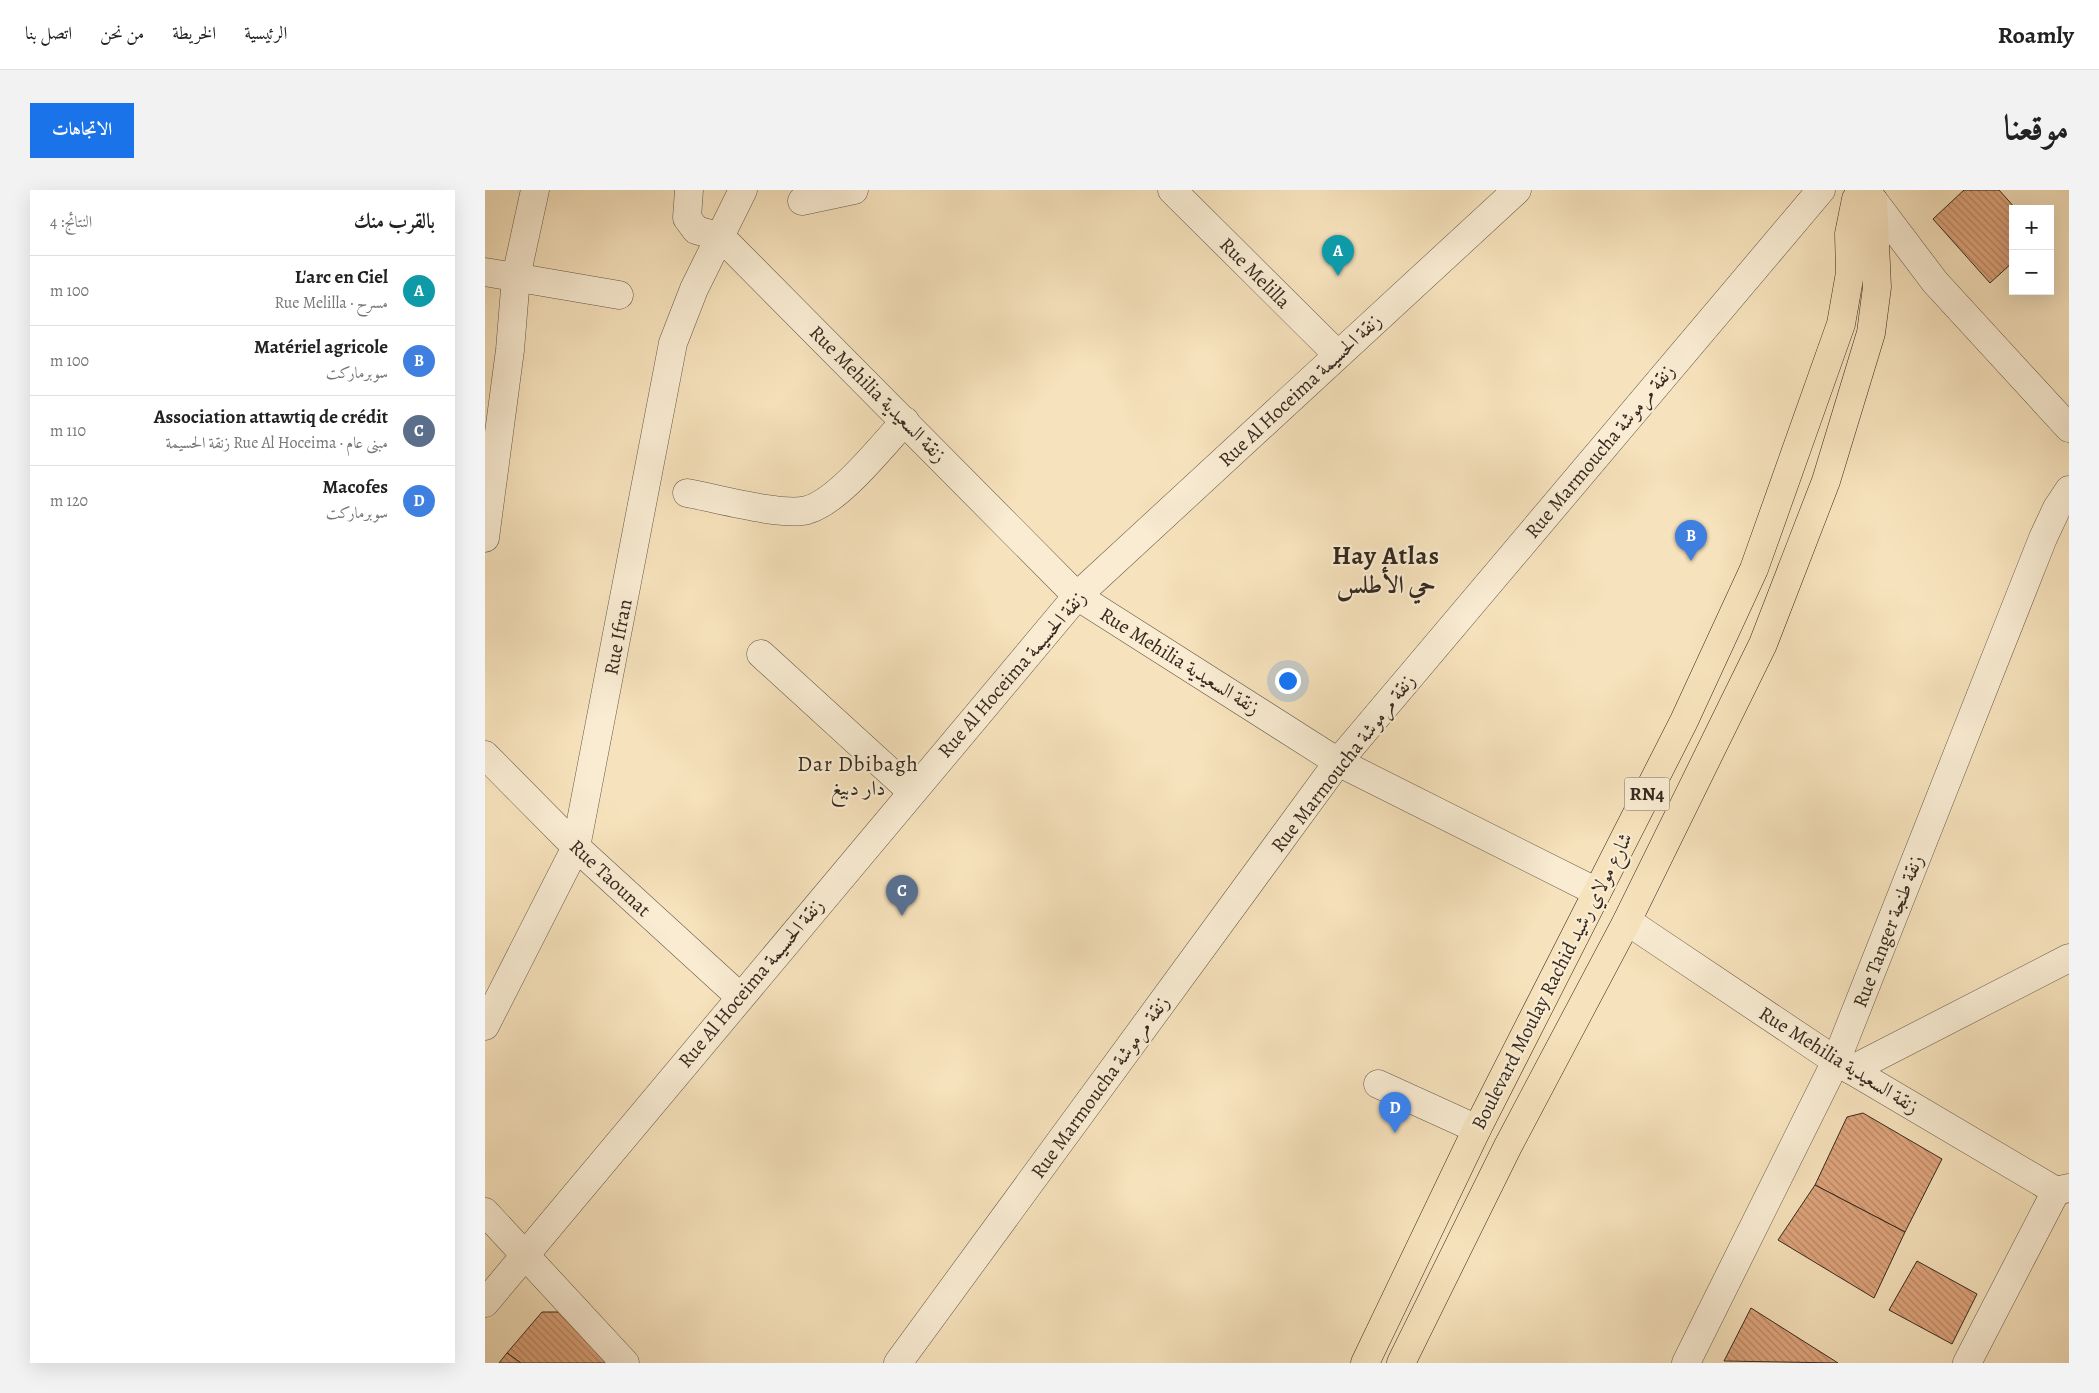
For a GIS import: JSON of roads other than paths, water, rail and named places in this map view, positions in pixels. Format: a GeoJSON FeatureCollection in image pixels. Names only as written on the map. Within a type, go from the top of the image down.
{"type":"FeatureCollection","features":[{"type":"Feature","properties":{"kind":"main road","name":"Boulevard Moulay Rachid شارع مولاي رشيد"},"geometry":{"type":"LineString","coordinates":[[1365,1363],[1477,1129],[1684,721],[1754,569],[1841,324],[1850,273],[1849,234],[1863,195]]}},
{"type":"Feature","properties":{"kind":"main road","name":"Boulevard Moulay Rachid شارع مولاي رشيد"},"geometry":{"type":"LineString","coordinates":[[1401,1363],[1508,1146],[1627,921],[1763,644],[1826,481],[1871,332],[1877,287],[1863,195]]}},
{"type":"Feature","properties":{"kind":"street"},"geometry":{"type":"LineString","coordinates":[[485,538],[510,350],[516,277],[535,190]]}},
{"type":"Feature","properties":{"kind":"street"},"geometry":{"type":"LineString","coordinates":[[689,190],[687,218],[696,230],[721,237]]}},
{"type":"Feature","properties":{"kind":"street","name":"Rue Ifran"},"geometry":{"type":"LineString","coordinates":[[485,1026],[577,847],[673,343],[694,288],[743,190]]}},
{"type":"Feature","properties":{"kind":"street"},"geometry":{"type":"LineString","coordinates":[[802,202],[854,190]]}},
{"type":"Feature","properties":{"kind":"street","name":"Rue Melilla"},"geometry":{"type":"LineString","coordinates":[[1172,190],[1338,355]]}},
{"type":"Feature","properties":{"kind":"street","name":"Rue Al Hoceima زنقة الحسيمة"},"geometry":{"type":"LineString","coordinates":[[485,1303],[739,996],[1077,596],[1517,190]]}},
{"type":"Feature","properties":{"kind":"street","name":"Rue Marmoucha زنقة مرموشة"},"geometry":{"type":"LineString","coordinates":[[898,1363],[1339,762],[1821,190]]}},
{"type":"Feature","properties":{"kind":"street"},"geometry":{"type":"LineString","coordinates":[[1863,195],[1935,282],[2069,428]]}},
{"type":"Feature","properties":{"kind":"street","name":"Rue Mehilia زنقة السعيدية"},"geometry":{"type":"LineString","coordinates":[[721,237],[1077,596],[1339,762],[1597,892]]}},
{"type":"Feature","properties":{"kind":"street"},"geometry":{"type":"LineString","coordinates":[[485,272],[619,295]]}},
{"type":"Feature","properties":{"kind":"street"},"geometry":{"type":"LineString","coordinates":[[687,493],[790,512],[807,510],[826,502],[905,421]]}},
{"type":"Feature","properties":{"kind":"street","name":"Rue Tanger زنقة طنجة"},"geometry":{"type":"LineString","coordinates":[[1685,1363],[1844,1066],[2043,538],[2057,508],[2069,490]]}},
{"type":"Feature","properties":{"kind":"street"},"geometry":{"type":"LineString","coordinates":[[761,654],[911,791]]}},
{"type":"Feature","properties":{"kind":"street","name":"Rue Taounat"},"geometry":{"type":"LineString","coordinates":[[485,755],[577,847],[739,996]]}},
{"type":"Feature","properties":{"kind":"street","name":"Rue Mehilia زنقة السعيدية"},"geometry":{"type":"LineString","coordinates":[[1627,921],[1844,1066],[2063,1189]]}},
{"type":"Feature","properties":{"kind":"street"},"geometry":{"type":"LineString","coordinates":[[1844,1066],[2069,958]]}},
{"type":"Feature","properties":{"kind":"street"},"geometry":{"type":"LineString","coordinates":[[1378,1084],[1477,1129]]}},
{"type":"Feature","properties":{"kind":"street"},"geometry":{"type":"LineString","coordinates":[[1967,1363],[2063,1189]]}},
{"type":"Feature","properties":{"kind":"street"},"geometry":{"type":"LineString","coordinates":[[485,1212],[625,1363]]}},
{"type":"Feature","properties":{"kind":"place","name":"L'arc en Ciel"},"geometry":{"type":"Point","coordinates":[1338,276]}},
{"type":"Feature","properties":{"kind":"place","name":"Matériel agricole"},"geometry":{"type":"Point","coordinates":[1691,561]}},
{"type":"Feature","properties":{"kind":"place","name":"Association attawtiq de crédit"},"geometry":{"type":"Point","coordinates":[902,916]}},
{"type":"Feature","properties":{"kind":"place","name":"Macofes"},"geometry":{"type":"Point","coordinates":[1395,1133]}},
{"type":"Feature","properties":{"kind":"district","name":"Hay Atlas حي الأطلس"},"geometry":{"type":"Point","coordinates":[1386,570]}},
{"type":"Feature","properties":{"kind":"district","name":"Dar Dbibagh دار دبيغ"},"geometry":{"type":"Point","coordinates":[858,776]}}]}
